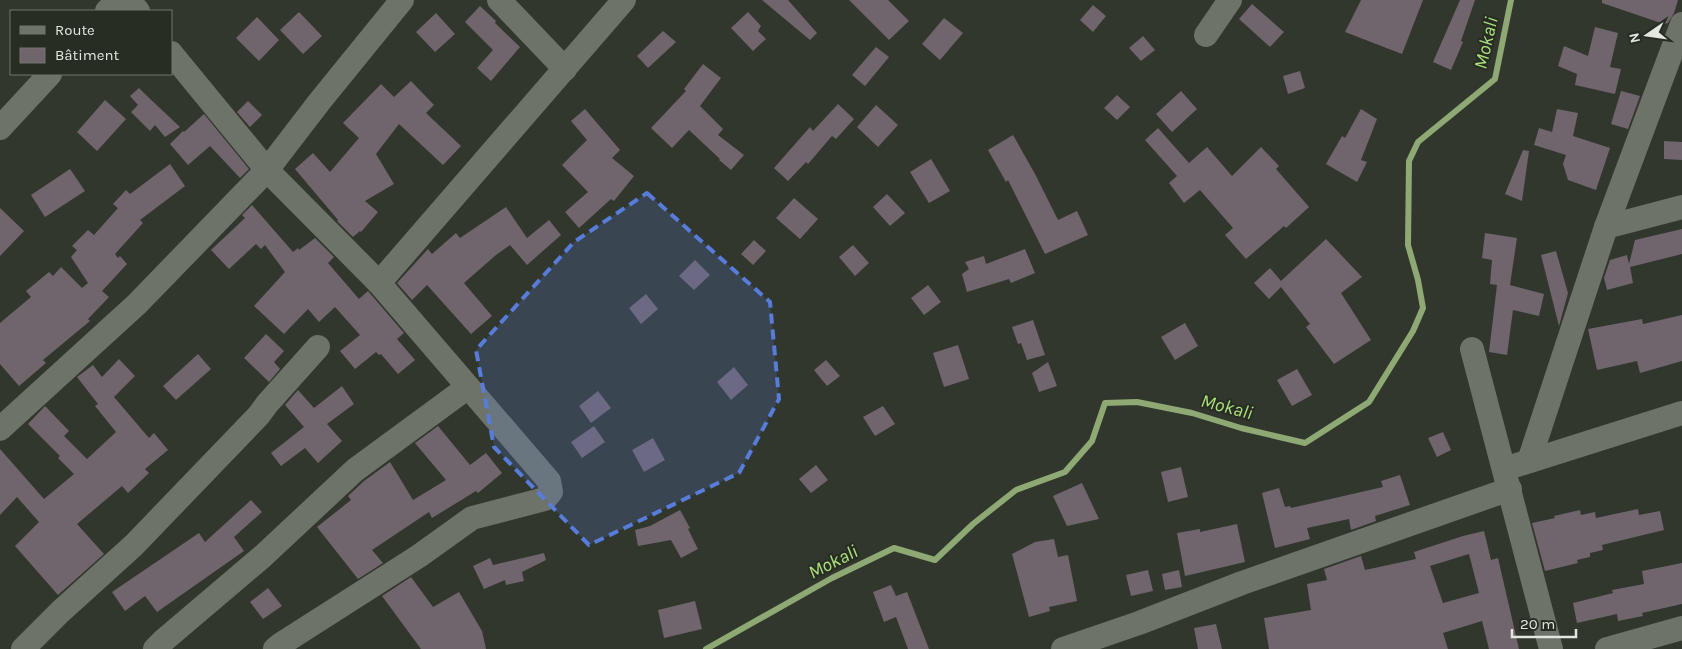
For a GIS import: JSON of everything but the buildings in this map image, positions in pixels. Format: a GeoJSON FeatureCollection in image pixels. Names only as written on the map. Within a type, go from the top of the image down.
{"type":"FeatureCollection","features":[{"type":"Feature","properties":{"kind":"street"},"geometry":{"type":"LineString","coordinates":[[108,10],[118,0]]}},
{"type":"Feature","properties":{"kind":"street"},"geometry":{"type":"LineString","coordinates":[[128,0],[137,10]]}},
{"type":"Feature","properties":{"kind":"street"},"geometry":{"type":"LineString","coordinates":[[0,429],[137,304],[267,170],[402,0]]}},
{"type":"Feature","properties":{"kind":"street"},"geometry":{"type":"LineString","coordinates":[[499,0],[565,69]]}},
{"type":"Feature","properties":{"kind":"street"},"geometry":{"type":"LineString","coordinates":[[379,283],[624,0]]}},
{"type":"Feature","properties":{"kind":"street"},"geometry":{"type":"LineString","coordinates":[[1206,35],[1230,0]]}},
{"type":"Feature","properties":{"kind":"street"},"geometry":{"type":"LineString","coordinates":[[1528,461],[1606,228],[1682,24]]}},
{"type":"Feature","properties":{"kind":"street"},"geometry":{"type":"LineString","coordinates":[[172,54],[267,170],[379,283],[549,481],[551,492],[545,499],[472,518],[419,556],[346,601],[275,649]]}},
{"type":"Feature","properties":{"kind":"street"},"geometry":{"type":"LineString","coordinates":[[0,128],[49,75]]}},
{"type":"Feature","properties":{"kind":"street"},"geometry":{"type":"LineString","coordinates":[[1606,228],[1682,208]]}},
{"type":"Feature","properties":{"kind":"street"},"geometry":{"type":"LineString","coordinates":[[23,649],[60,612],[134,545],[259,415],[318,347]]}},
{"type":"Feature","properties":{"kind":"street"},"geometry":{"type":"LineString","coordinates":[[1472,349],[1551,649]]}},
{"type":"Feature","properties":{"kind":"street"},"geometry":{"type":"LineString","coordinates":[[156,649],[162,641],[263,556],[355,470],[468,386]]}},
{"type":"Feature","properties":{"kind":"street"},"geometry":{"type":"LineString","coordinates":[[1063,649],[1138,624],[1507,479],[1528,461],[1682,413]]}},
{"type":"Feature","properties":{"kind":"street"},"geometry":{"type":"LineString","coordinates":[[1607,649],[1682,628]]}},
{"type":"Feature","properties":{"kind":"highlighted area"},"geometry":{"type":"Polygon","coordinates":[[[647,193],[770,302],[779,399],[739,473],[589,545],[494,447],[476,350],[574,242],[647,193]]]}},
{"type":"Feature","properties":{"kind":"waterway","name":"Mokali"},"geometry":{"type":"LineString","coordinates":[[706,649],[832,578],[894,548],[935,560],[973,524],[1016,490],[1065,472],[1092,441],[1105,403],[1137,402],[1192,413],[1241,428],[1305,443],[1369,402],[1413,331],[1423,308],[1418,280],[1408,245],[1409,161],[1418,142],[1495,79],[1511,0]]}}]}
